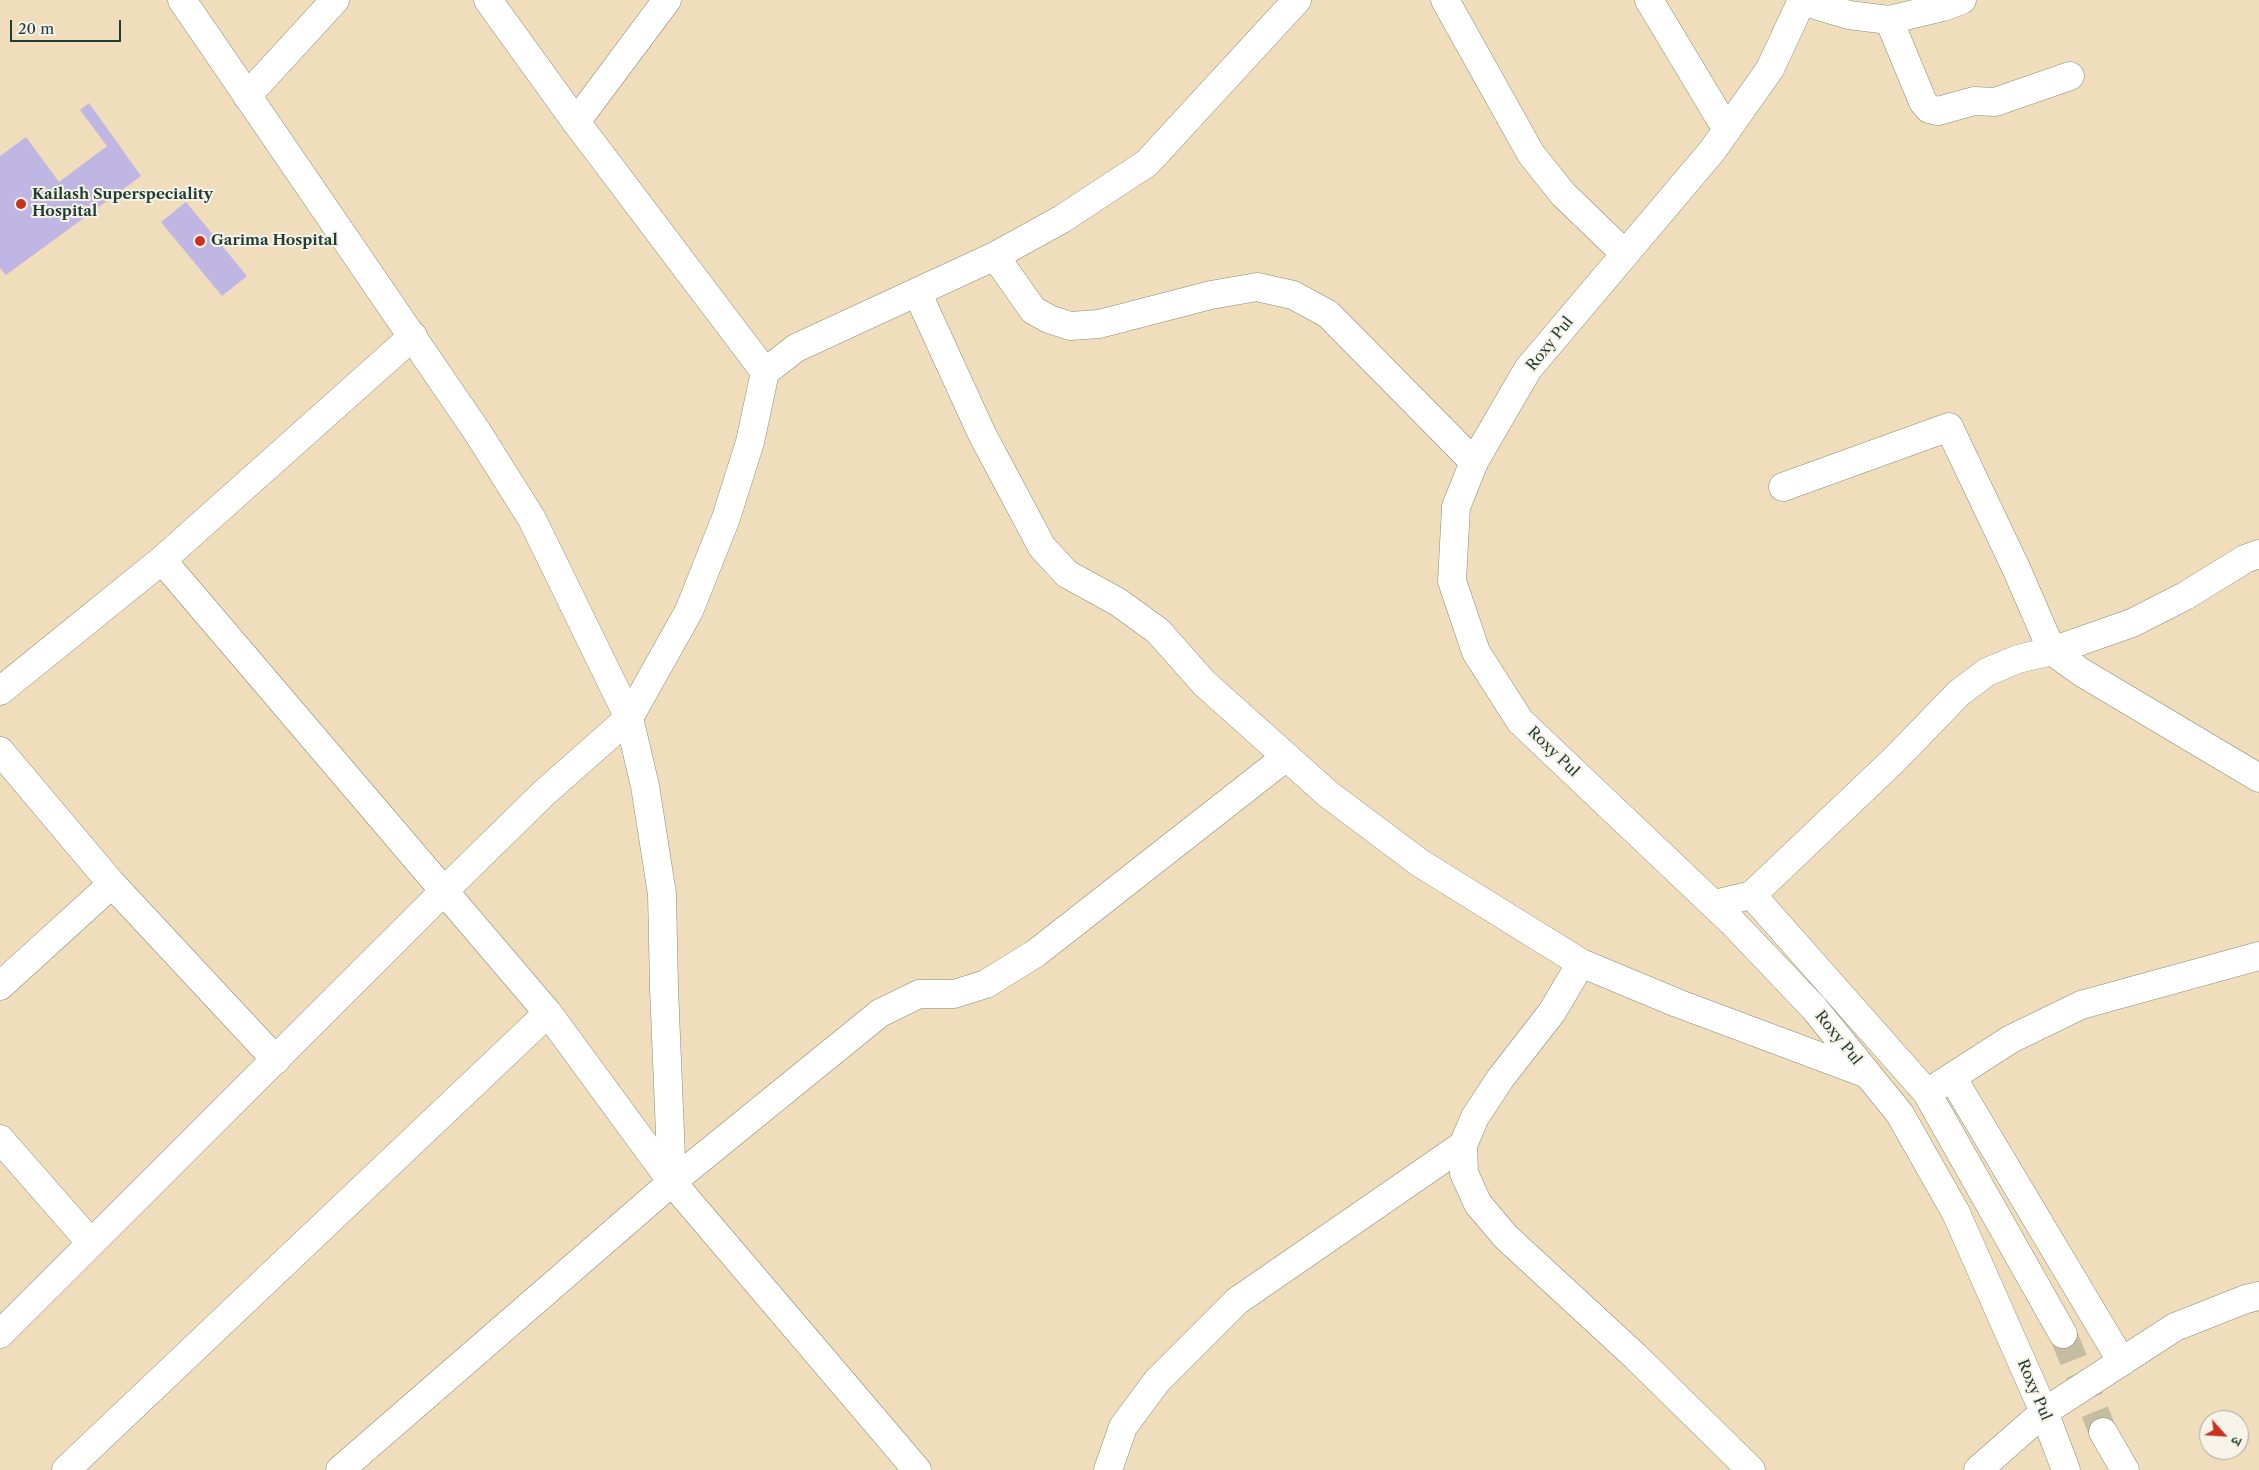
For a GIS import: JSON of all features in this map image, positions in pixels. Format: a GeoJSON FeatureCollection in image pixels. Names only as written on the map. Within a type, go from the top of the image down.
{"type":"FeatureCollection","features":[{"type":"Feature","properties":{"kind":"street"},"geometry":{"type":"LineString","coordinates":[[182,0],[413,336],[478,433],[532,519],[629,718],[645,786],[662,894],[672,1182]]}},
{"type":"Feature","properties":{"kind":"street"},"geometry":{"type":"LineString","coordinates":[[247,96],[335,0]]}},
{"type":"Feature","properties":{"kind":"street"},"geometry":{"type":"LineString","coordinates":[[488,0],[576,122],[765,372]]}},
{"type":"Feature","properties":{"kind":"street"},"geometry":{"type":"LineString","coordinates":[[576,122],[667,0]]}},
{"type":"Feature","properties":{"kind":"street"},"geometry":{"type":"LineString","coordinates":[[0,1334],[544,793],[629,718],[690,611],[723,528],[750,442],[765,372],[796,348],[995,256],[1062,219],[1147,163],[1298,0]]}},
{"type":"Feature","properties":{"kind":"street"},"geometry":{"type":"LineString","coordinates":[[1445,0],[1532,154],[1563,194],[1625,254]]}},
{"type":"Feature","properties":{"kind":"street"},"geometry":{"type":"LineString","coordinates":[[1649,0],[1727,130]]}},
{"type":"Feature","properties":{"kind":"street"},"geometry":{"type":"LineString","coordinates":[[1802,0],[1849,15],[1889,20],[1943,7],[1962,0]]}},
{"type":"Feature","properties":{"kind":"street","name":"Roxy Pul"},"geometry":{"type":"LineString","coordinates":[[1802,0],[1770,69],[1712,151],[1528,370],[1474,462],[1456,507],[1452,581],[1476,652],[1520,721],[1714,904],[1814,1008],[1900,1114],[1956,1213],[2044,1412],[2067,1469]]}},
{"type":"Feature","properties":{"kind":"street"},"geometry":{"type":"LineString","coordinates":[[1889,20],[1923,102],[1929,109],[1938,111],[1974,101],[1995,102],[2070,76]]}},
{"type":"Feature","properties":{"kind":"street"},"geometry":{"type":"LineString","coordinates":[[995,256],[1033,310],[1049,319],[1070,326],[1099,324],[1212,295],[1257,287],[1292,295],[1328,314],[1474,462]]}},
{"type":"Feature","properties":{"kind":"street"},"geometry":{"type":"LineString","coordinates":[[918,292],[982,434],[1042,547],[1066,574],[1118,602],[1158,631],[1204,683],[1328,794],[1420,863],[1580,964],[1868,1074]]}},
{"type":"Feature","properties":{"kind":"street"},"geometry":{"type":"LineString","coordinates":[[0,690],[162,560],[413,336]]}},
{"type":"Feature","properties":{"kind":"street"},"geometry":{"type":"LineString","coordinates":[[1783,486],[1949,427],[2016,568],[2052,650],[2081,672],[2259,778]]}},
{"type":"Feature","properties":{"kind":"street"},"geometry":{"type":"LineString","coordinates":[[1714,904],[1752,896],[1895,759],[1959,693],[1987,672],[2018,659],[2052,650],[2132,623],[2185,596],[2245,559],[2259,554]]}},
{"type":"Feature","properties":{"kind":"street"},"geometry":{"type":"LineString","coordinates":[[162,560],[548,1013],[672,1182],[918,1470]]}},
{"type":"Feature","properties":{"kind":"street"},"geometry":{"type":"LineString","coordinates":[[0,751],[112,884],[276,1060]]}},
{"type":"Feature","properties":{"kind":"street"},"geometry":{"type":"LineString","coordinates":[[340,1470],[672,1182],[880,1013],[919,994],[954,994],[986,984],[1036,953],[1286,757]]}},
{"type":"Feature","properties":{"kind":"street"},"geometry":{"type":"LineString","coordinates":[[0,986],[112,884]]}},
{"type":"Feature","properties":{"kind":"street"},"geometry":{"type":"LineString","coordinates":[[1752,896],[1927,1093],[2063,1334]]}},
{"type":"Feature","properties":{"kind":"street"},"geometry":{"type":"LineString","coordinates":[[1927,1093],[2010,1039],[2082,1005],[2259,956]]}},
{"type":"Feature","properties":{"kind":"street"},"geometry":{"type":"LineString","coordinates":[[1580,964],[1552,1012],[1500,1079],[1475,1117],[1463,1145],[1464,1173],[1478,1204],[1506,1238],[1635,1356],[1751,1470]]}},
{"type":"Feature","properties":{"kind":"street"},"geometry":{"type":"LineString","coordinates":[[66,1470],[548,1013]]}},
{"type":"Feature","properties":{"kind":"street"},"geometry":{"type":"LineString","coordinates":[[1952,1077],[2122,1362]]}},
{"type":"Feature","properties":{"kind":"street"},"geometry":{"type":"LineString","coordinates":[[0,1139],[90,1243]]}},
{"type":"Feature","properties":{"kind":"street"},"geometry":{"type":"LineString","coordinates":[[1108,1470],[1123,1427],[1157,1381],[1236,1301],[1463,1145]]}},
{"type":"Feature","properties":{"kind":"street"},"geometry":{"type":"LineString","coordinates":[[1978,1470],[2044,1412],[2175,1327],[2246,1299],[2259,1296]]}},
{"type":"Feature","properties":{"kind":"street"},"geometry":{"type":"LineString","coordinates":[[2103,1432],[2125,1470]]}},
{"type":"Feature","properties":{"kind":"building"},"geometry":{"type":"Polygon","coordinates":[[[89,103],[141,176],[6,275],[0,268],[0,156],[26,137],[59,182],[107,146],[80,110],[89,103]]]}},
{"type":"Feature","properties":{"kind":"building"},"geometry":{"type":"Polygon","coordinates":[[[186,202],[247,276],[222,296],[161,222],[186,202]]]}},
{"type":"Feature","properties":{"kind":"tunnel"},"geometry":{"type":"LineString","coordinates":[[2063,1334],[2103,1432]]}},
{"type":"Feature","properties":{"kind":"place","name":"Kailash Superspeciality Hospital"},"geometry":{"type":"Point","coordinates":[21,204]}},
{"type":"Feature","properties":{"kind":"place","name":"Garima Hospital"},"geometry":{"type":"Point","coordinates":[200,241]}}]}
